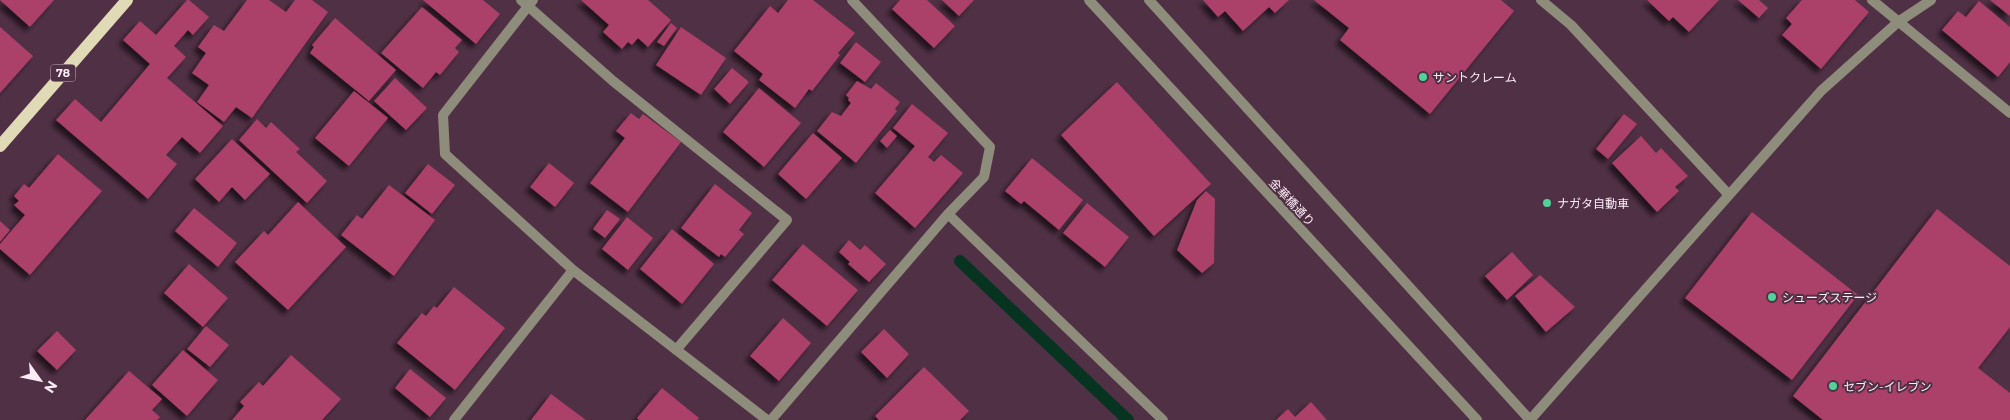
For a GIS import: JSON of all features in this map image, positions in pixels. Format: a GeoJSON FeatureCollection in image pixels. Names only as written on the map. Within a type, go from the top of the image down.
{"type":"FeatureCollection","features":[{"type":"Feature","properties":{"kind":"main road","name":"78"},"geometry":{"type":"LineString","coordinates":[[0,146],[127,0]]}},
{"type":"Feature","properties":{"kind":"street"},"geometry":{"type":"LineString","coordinates":[[771,420],[948,214],[984,177],[990,147],[852,0]]}},
{"type":"Feature","properties":{"kind":"street","name":"金華橋通り"},"geometry":{"type":"LineString","coordinates":[[1089,0],[1477,420]]}},
{"type":"Feature","properties":{"kind":"street"},"geometry":{"type":"LineString","coordinates":[[1148,0],[1530,420],[1821,90],[1898,22],[1931,0]]}},
{"type":"Feature","properties":{"kind":"street"},"geometry":{"type":"LineString","coordinates":[[1542,0],[1571,25],[1729,195]]}},
{"type":"Feature","properties":{"kind":"street"},"geometry":{"type":"LineString","coordinates":[[1872,0],[2010,113]]}},
{"type":"Feature","properties":{"kind":"street"},"geometry":{"type":"LineString","coordinates":[[676,350],[787,220],[613,81],[527,2],[442,115],[445,154],[573,270],[676,350],[767,420]]}},
{"type":"Feature","properties":{"kind":"street"},"geometry":{"type":"LineString","coordinates":[[948,214],[1163,420]]}},
{"type":"Feature","properties":{"kind":"street"},"geometry":{"type":"LineString","coordinates":[[454,420],[573,270]]}},
{"type":"Feature","properties":{"kind":"building"},"geometry":{"type":"Polygon","coordinates":[[[0,0],[54,0],[30,27],[0,0]]]}},
{"type":"Feature","properties":{"kind":"building"},"geometry":{"type":"Polygon","coordinates":[[[187,0],[209,17],[193,35],[188,30],[174,46],[186,57],[167,78],[223,126],[200,153],[182,137],[166,155],[177,164],[148,199],[56,120],[75,99],[101,122],[150,64],[123,40],[140,21],[156,35],[187,0]]]}},
{"type":"Feature","properties":{"kind":"building"},"geometry":{"type":"Polygon","coordinates":[[[247,0],[269,0],[286,12],[295,0],[312,0],[328,12],[252,118],[236,107],[224,122],[197,102],[209,85],[192,73],[206,53],[198,47],[214,25],[224,31],[247,0]]]}},
{"type":"Feature","properties":{"kind":"building"},"geometry":{"type":"Polygon","coordinates":[[[423,0],[483,0],[500,14],[476,44],[423,0]]]}},
{"type":"Feature","properties":{"kind":"building"},"geometry":{"type":"Polygon","coordinates":[[[581,0],[648,0],[671,20],[648,47],[638,38],[632,45],[628,42],[622,49],[603,32],[609,25],[581,0]]]}},
{"type":"Feature","properties":{"kind":"building"},"geometry":{"type":"Polygon","coordinates":[[[788,0],[813,0],[855,33],[838,53],[840,55],[812,91],[809,89],[795,108],[759,80],[763,74],[734,51],[770,6],[778,13],[788,0]]]}},
{"type":"Feature","properties":{"kind":"building"},"geometry":{"type":"Polygon","coordinates":[[[900,0],[927,0],[955,26],[934,48],[892,9],[900,0]]]}},
{"type":"Feature","properties":{"kind":"building"},"geometry":{"type":"Polygon","coordinates":[[[942,0],[974,0],[959,16],[942,0]]]}},
{"type":"Feature","properties":{"kind":"building"},"geometry":{"type":"Polygon","coordinates":[[[1203,0],[1289,0],[1275,13],[1269,7],[1243,31],[1225,11],[1218,17],[1203,0]]]}},
{"type":"Feature","properties":{"kind":"building","name":"サントクレーム"},"geometry":{"type":"Polygon","coordinates":[[[1314,0],[1501,0],[1514,11],[1430,114],[1340,40],[1349,28],[1314,0]]]}},
{"type":"Feature","properties":{"kind":"building"},"geometry":{"type":"Polygon","coordinates":[[[1647,0],[1719,0],[1689,32],[1673,17],[1669,21],[1647,0]]]}},
{"type":"Feature","properties":{"kind":"building"},"geometry":{"type":"Polygon","coordinates":[[[1738,0],[1759,0],[1768,8],[1759,18],[1738,0]]]}},
{"type":"Feature","properties":{"kind":"building"},"geometry":{"type":"Polygon","coordinates":[[[1802,0],[1855,0],[1869,12],[1821,69],[1782,35],[1792,24],[1786,18],[1802,0]]]}},
{"type":"Feature","properties":{"kind":"building"},"geometry":{"type":"Polygon","coordinates":[[[1990,0],[2010,0],[2010,16],[1990,0]]]}},
{"type":"Feature","properties":{"kind":"building"},"geometry":{"type":"Polygon","coordinates":[[[1979,1],[2010,27],[2010,62],[1998,77],[1942,30],[1958,11],[1966,17],[1979,1]]]}},
{"type":"Feature","properties":{"kind":"building"},"geometry":{"type":"Polygon","coordinates":[[[422,7],[462,40],[455,48],[459,52],[440,75],[436,72],[423,88],[381,53],[422,7]]]}},
{"type":"Feature","properties":{"kind":"building"},"geometry":{"type":"Polygon","coordinates":[[[335,18],[396,70],[369,101],[310,53],[314,47],[312,45],[335,18]]]}},
{"type":"Feature","properties":{"kind":"building"},"geometry":{"type":"Polygon","coordinates":[[[671,23],[677,28],[664,46],[657,42],[671,23]]]}},
{"type":"Feature","properties":{"kind":"building"},"geometry":{"type":"Polygon","coordinates":[[[0,27],[33,56],[0,93],[0,27]]]}},
{"type":"Feature","properties":{"kind":"building"},"geometry":{"type":"Polygon","coordinates":[[[681,27],[726,58],[701,95],[656,65],[681,27]]]}},
{"type":"Feature","properties":{"kind":"building"},"geometry":{"type":"Polygon","coordinates":[[[856,42],[881,62],[865,82],[840,63],[856,42]]]}},
{"type":"Feature","properties":{"kind":"building"},"geometry":{"type":"Polygon","coordinates":[[[732,68],[749,82],[730,104],[714,89],[732,68]]]}},
{"type":"Feature","properties":{"kind":"building"},"geometry":{"type":"Polygon","coordinates":[[[395,78],[427,108],[406,130],[374,101],[395,78]]]}},
{"type":"Feature","properties":{"kind":"building"},"geometry":{"type":"Polygon","coordinates":[[[857,81],[871,89],[876,83],[900,102],[895,109],[897,111],[856,163],[817,131],[832,112],[841,116],[851,103],[846,95],[857,81]]]}},
{"type":"Feature","properties":{"kind":"building"},"geometry":{"type":"Polygon","coordinates":[[[1117,82],[1211,184],[1154,236],[1061,135],[1117,82]]]}},
{"type":"Feature","properties":{"kind":"building"},"geometry":{"type":"Polygon","coordinates":[[[759,88],[801,123],[764,167],[723,132],[759,88]]]}},
{"type":"Feature","properties":{"kind":"building"},"geometry":{"type":"Polygon","coordinates":[[[354,91],[388,118],[349,166],[315,138],[354,91]]]}},
{"type":"Feature","properties":{"kind":"building"},"geometry":{"type":"Polygon","coordinates":[[[912,104],[948,133],[928,157],[934,162],[941,155],[963,173],[915,228],[875,193],[915,146],[893,128],[912,104]]]}},
{"type":"Feature","properties":{"kind":"building"},"geometry":{"type":"Polygon","coordinates":[[[631,113],[639,119],[643,114],[681,142],[628,212],[590,183],[625,138],[616,131],[631,113]]]}},
{"type":"Feature","properties":{"kind":"building"},"geometry":{"type":"Polygon","coordinates":[[[1624,114],[1637,124],[1608,159],[1596,149],[1624,114]]]}},
{"type":"Feature","properties":{"kind":"building"},"geometry":{"type":"Polygon","coordinates":[[[257,119],[266,128],[271,122],[300,149],[296,152],[327,181],[307,203],[239,140],[257,119]]]}},
{"type":"Feature","properties":{"kind":"building"},"geometry":{"type":"Polygon","coordinates":[[[890,130],[897,136],[887,148],[880,141],[890,130]]]}},
{"type":"Feature","properties":{"kind":"building"},"geometry":{"type":"Polygon","coordinates":[[[813,133],[842,158],[806,199],[778,174],[813,133]]]}},
{"type":"Feature","properties":{"kind":"building"},"geometry":{"type":"Polygon","coordinates":[[[1641,136],[1656,153],[1661,148],[1688,176],[1675,187],[1679,191],[1657,212],[1612,163],[1641,136]]]}},
{"type":"Feature","properties":{"kind":"building"},"geometry":{"type":"Polygon","coordinates":[[[232,139],[270,174],[245,200],[232,187],[219,202],[195,179],[232,139]]]}},
{"type":"Feature","properties":{"kind":"building"},"geometry":{"type":"Polygon","coordinates":[[[58,154],[102,191],[30,275],[0,249],[0,244],[25,215],[14,205],[19,201],[14,196],[24,184],[29,188],[58,154]]]}},
{"type":"Feature","properties":{"kind":"building"},"geometry":{"type":"Polygon","coordinates":[[[1032,158],[1083,200],[1059,230],[1024,201],[1021,204],[1005,191],[1032,158]]]}},
{"type":"Feature","properties":{"kind":"building"},"geometry":{"type":"Polygon","coordinates":[[[549,163],[574,183],[555,207],[530,187],[549,163]]]}},
{"type":"Feature","properties":{"kind":"building"},"geometry":{"type":"Polygon","coordinates":[[[428,164],[455,185],[432,214],[405,193],[428,164]]]}},
{"type":"Feature","properties":{"kind":"building"},"geometry":{"type":"Polygon","coordinates":[[[715,184],[752,213],[739,230],[744,234],[725,257],[721,254],[719,257],[681,228],[715,184]]]}},
{"type":"Feature","properties":{"kind":"building"},"geometry":{"type":"Polygon","coordinates":[[[389,185],[435,220],[394,276],[341,235],[357,215],[362,219],[389,185]]]}},
{"type":"Feature","properties":{"kind":"building"},"geometry":{"type":"Polygon","coordinates":[[[1206,191],[1215,199],[1214,263],[1202,273],[1177,250],[1197,200],[1206,191]]]}},
{"type":"Feature","properties":{"kind":"building"},"geometry":{"type":"Polygon","coordinates":[[[298,202],[346,247],[288,310],[235,262],[264,231],[268,235],[298,202]]]}},
{"type":"Feature","properties":{"kind":"building"},"geometry":{"type":"Polygon","coordinates":[[[1087,203],[1129,237],[1105,267],[1063,233],[1087,203]]]}},
{"type":"Feature","properties":{"kind":"building"},"geometry":{"type":"Polygon","coordinates":[[[194,208],[237,243],[218,267],[175,231],[194,208]]]}},
{"type":"Feature","properties":{"kind":"building"},"geometry":{"type":"Polygon","coordinates":[[[1937,209],[2010,266],[2010,327],[1978,368],[2010,393],[2010,420],[1823,420],[1793,396],[1937,209]]]}},
{"type":"Feature","properties":{"kind":"building"},"geometry":{"type":"Polygon","coordinates":[[[607,210],[620,219],[605,238],[593,229],[607,210]]]}},
{"type":"Feature","properties":{"kind":"building","name":"シューズステージ"},"geometry":{"type":"Polygon","coordinates":[[[1752,212],[1858,295],[1792,380],[1685,298],[1752,212]]]}},
{"type":"Feature","properties":{"kind":"building"},"geometry":{"type":"Polygon","coordinates":[[[627,217],[653,238],[628,270],[602,249],[627,217]]]}},
{"type":"Feature","properties":{"kind":"building"},"geometry":{"type":"Polygon","coordinates":[[[0,221],[10,230],[0,242],[0,221]]]}},
{"type":"Feature","properties":{"kind":"building"},"geometry":{"type":"Polygon","coordinates":[[[672,229],[714,264],[682,304],[640,269],[672,229]]]}},
{"type":"Feature","properties":{"kind":"building"},"geometry":{"type":"Polygon","coordinates":[[[849,240],[860,250],[865,245],[886,264],[869,282],[848,264],[850,262],[839,252],[849,240]]]}},
{"type":"Feature","properties":{"kind":"building"},"geometry":{"type":"Polygon","coordinates":[[[803,244],[858,290],[827,326],[772,280],[803,244]]]}},
{"type":"Feature","properties":{"kind":"building"},"geometry":{"type":"Polygon","coordinates":[[[1512,252],[1533,275],[1507,300],[1485,276],[1512,252]]]}},
{"type":"Feature","properties":{"kind":"building"},"geometry":{"type":"Polygon","coordinates":[[[189,264],[228,298],[203,327],[164,293],[189,264]]]}},
{"type":"Feature","properties":{"kind":"building"},"geometry":{"type":"Polygon","coordinates":[[[1540,275],[1575,307],[1546,332],[1515,296],[1540,275]]]}},
{"type":"Feature","properties":{"kind":"building"},"geometry":{"type":"Polygon","coordinates":[[[454,287],[505,328],[455,390],[397,343],[422,313],[426,316],[434,306],[437,308],[454,287]]]}},
{"type":"Feature","properties":{"kind":"building"},"geometry":{"type":"Polygon","coordinates":[[[783,318],[811,343],[779,381],[750,356],[783,318]]]}},
{"type":"Feature","properties":{"kind":"building"},"geometry":{"type":"Polygon","coordinates":[[[206,326],[229,345],[210,367],[187,349],[206,326]]]}},
{"type":"Feature","properties":{"kind":"building"},"geometry":{"type":"Polygon","coordinates":[[[884,329],[909,354],[887,378],[861,352],[884,329]]]}},
{"type":"Feature","properties":{"kind":"building"},"geometry":{"type":"Polygon","coordinates":[[[57,331],[76,350],[57,370],[37,351],[57,331]]]}},
{"type":"Feature","properties":{"kind":"building"},"geometry":{"type":"Polygon","coordinates":[[[183,350],[218,380],[187,416],[152,385],[183,350]]]}},
{"type":"Feature","properties":{"kind":"building"},"geometry":{"type":"Polygon","coordinates":[[[291,355],[341,399],[322,420],[232,420],[244,406],[240,402],[259,382],[263,386],[291,355]]]}},
{"type":"Feature","properties":{"kind":"building"},"geometry":{"type":"Polygon","coordinates":[[[924,367],[969,411],[960,420],[879,420],[875,416],[924,367]]]}},
{"type":"Feature","properties":{"kind":"building"},"geometry":{"type":"Polygon","coordinates":[[[410,369],[446,398],[430,417],[395,388],[410,369]]]}},
{"type":"Feature","properties":{"kind":"building"},"geometry":{"type":"Polygon","coordinates":[[[129,371],[162,399],[152,410],[160,417],[157,420],[85,420],[129,371]]]}},
{"type":"Feature","properties":{"kind":"building"},"geometry":{"type":"Polygon","coordinates":[[[662,388],[699,418],[697,420],[639,420],[637,418],[662,388]]]}},
{"type":"Feature","properties":{"kind":"building"},"geometry":{"type":"Polygon","coordinates":[[[551,394],[586,420],[531,420],[551,394]]]}},
{"type":"Feature","properties":{"kind":"building"},"geometry":{"type":"Polygon","coordinates":[[[1311,402],[1327,420],[1276,420],[1288,409],[1295,417],[1311,402]]]}},
{"type":"Feature","properties":{"kind":"waterway"},"geometry":{"type":"LineString","coordinates":[[960,261],[1128,420]]}},
{"type":"Feature","properties":{"kind":"place","name":"サントクレーム"},"geometry":{"type":"Point","coordinates":[1423,77]}},
{"type":"Feature","properties":{"kind":"place","name":"ナガタ自動車"},"geometry":{"type":"Point","coordinates":[1547,203]}},
{"type":"Feature","properties":{"kind":"place","name":"シューズステージ"},"geometry":{"type":"Point","coordinates":[1772,297]}},
{"type":"Feature","properties":{"kind":"place","name":"セブン-イレブン"},"geometry":{"type":"Point","coordinates":[1833,386]}}]}
